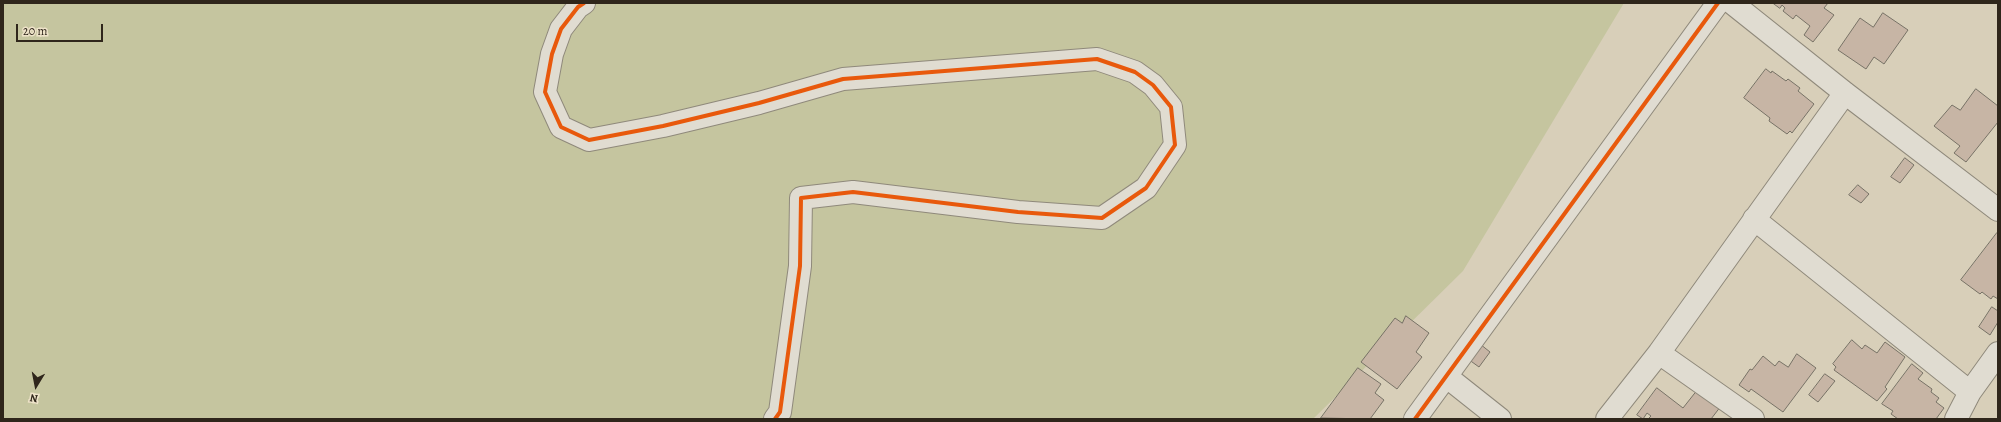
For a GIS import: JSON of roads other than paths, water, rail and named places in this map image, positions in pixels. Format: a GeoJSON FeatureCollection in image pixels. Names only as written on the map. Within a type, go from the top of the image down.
{"type":"FeatureCollection","features":[{"type":"Feature","properties":{"kind":"street"},"geometry":{"type":"LineString","coordinates":[[584,3],[578,7],[561,29],[552,54],[545,92],[561,127],[589,140],[663,126],[744,107],[843,79],[1097,59],[1136,72],[1154,85],[1172,106],[1175,145],[1146,188],[1102,218],[1018,212],[853,192],[802,198],[800,266],[780,412],[776,419]]}},
{"type":"Feature","properties":{"kind":"street"},"geometry":{"type":"LineString","coordinates":[[1415,419],[1718,3]]}},
{"type":"Feature","properties":{"kind":"street"},"geometry":{"type":"LineString","coordinates":[[1732,3],[1845,93],[1998,210]]}},
{"type":"Feature","properties":{"kind":"street"},"geometry":{"type":"LineString","coordinates":[[1607,419],[1659,353],[1845,93]]}},
{"type":"Feature","properties":{"kind":"street"},"geometry":{"type":"LineString","coordinates":[[1754,219],[1970,392]]}},
{"type":"Feature","properties":{"kind":"street"},"geometry":{"type":"LineString","coordinates":[[1659,353],[1753,419]]}},
{"type":"Feature","properties":{"kind":"street"},"geometry":{"type":"LineString","coordinates":[[1956,419],[1970,392],[1998,353]]}},
{"type":"Feature","properties":{"kind":"street"},"geometry":{"type":"LineString","coordinates":[[1447,377],[1500,419]]}}]}
